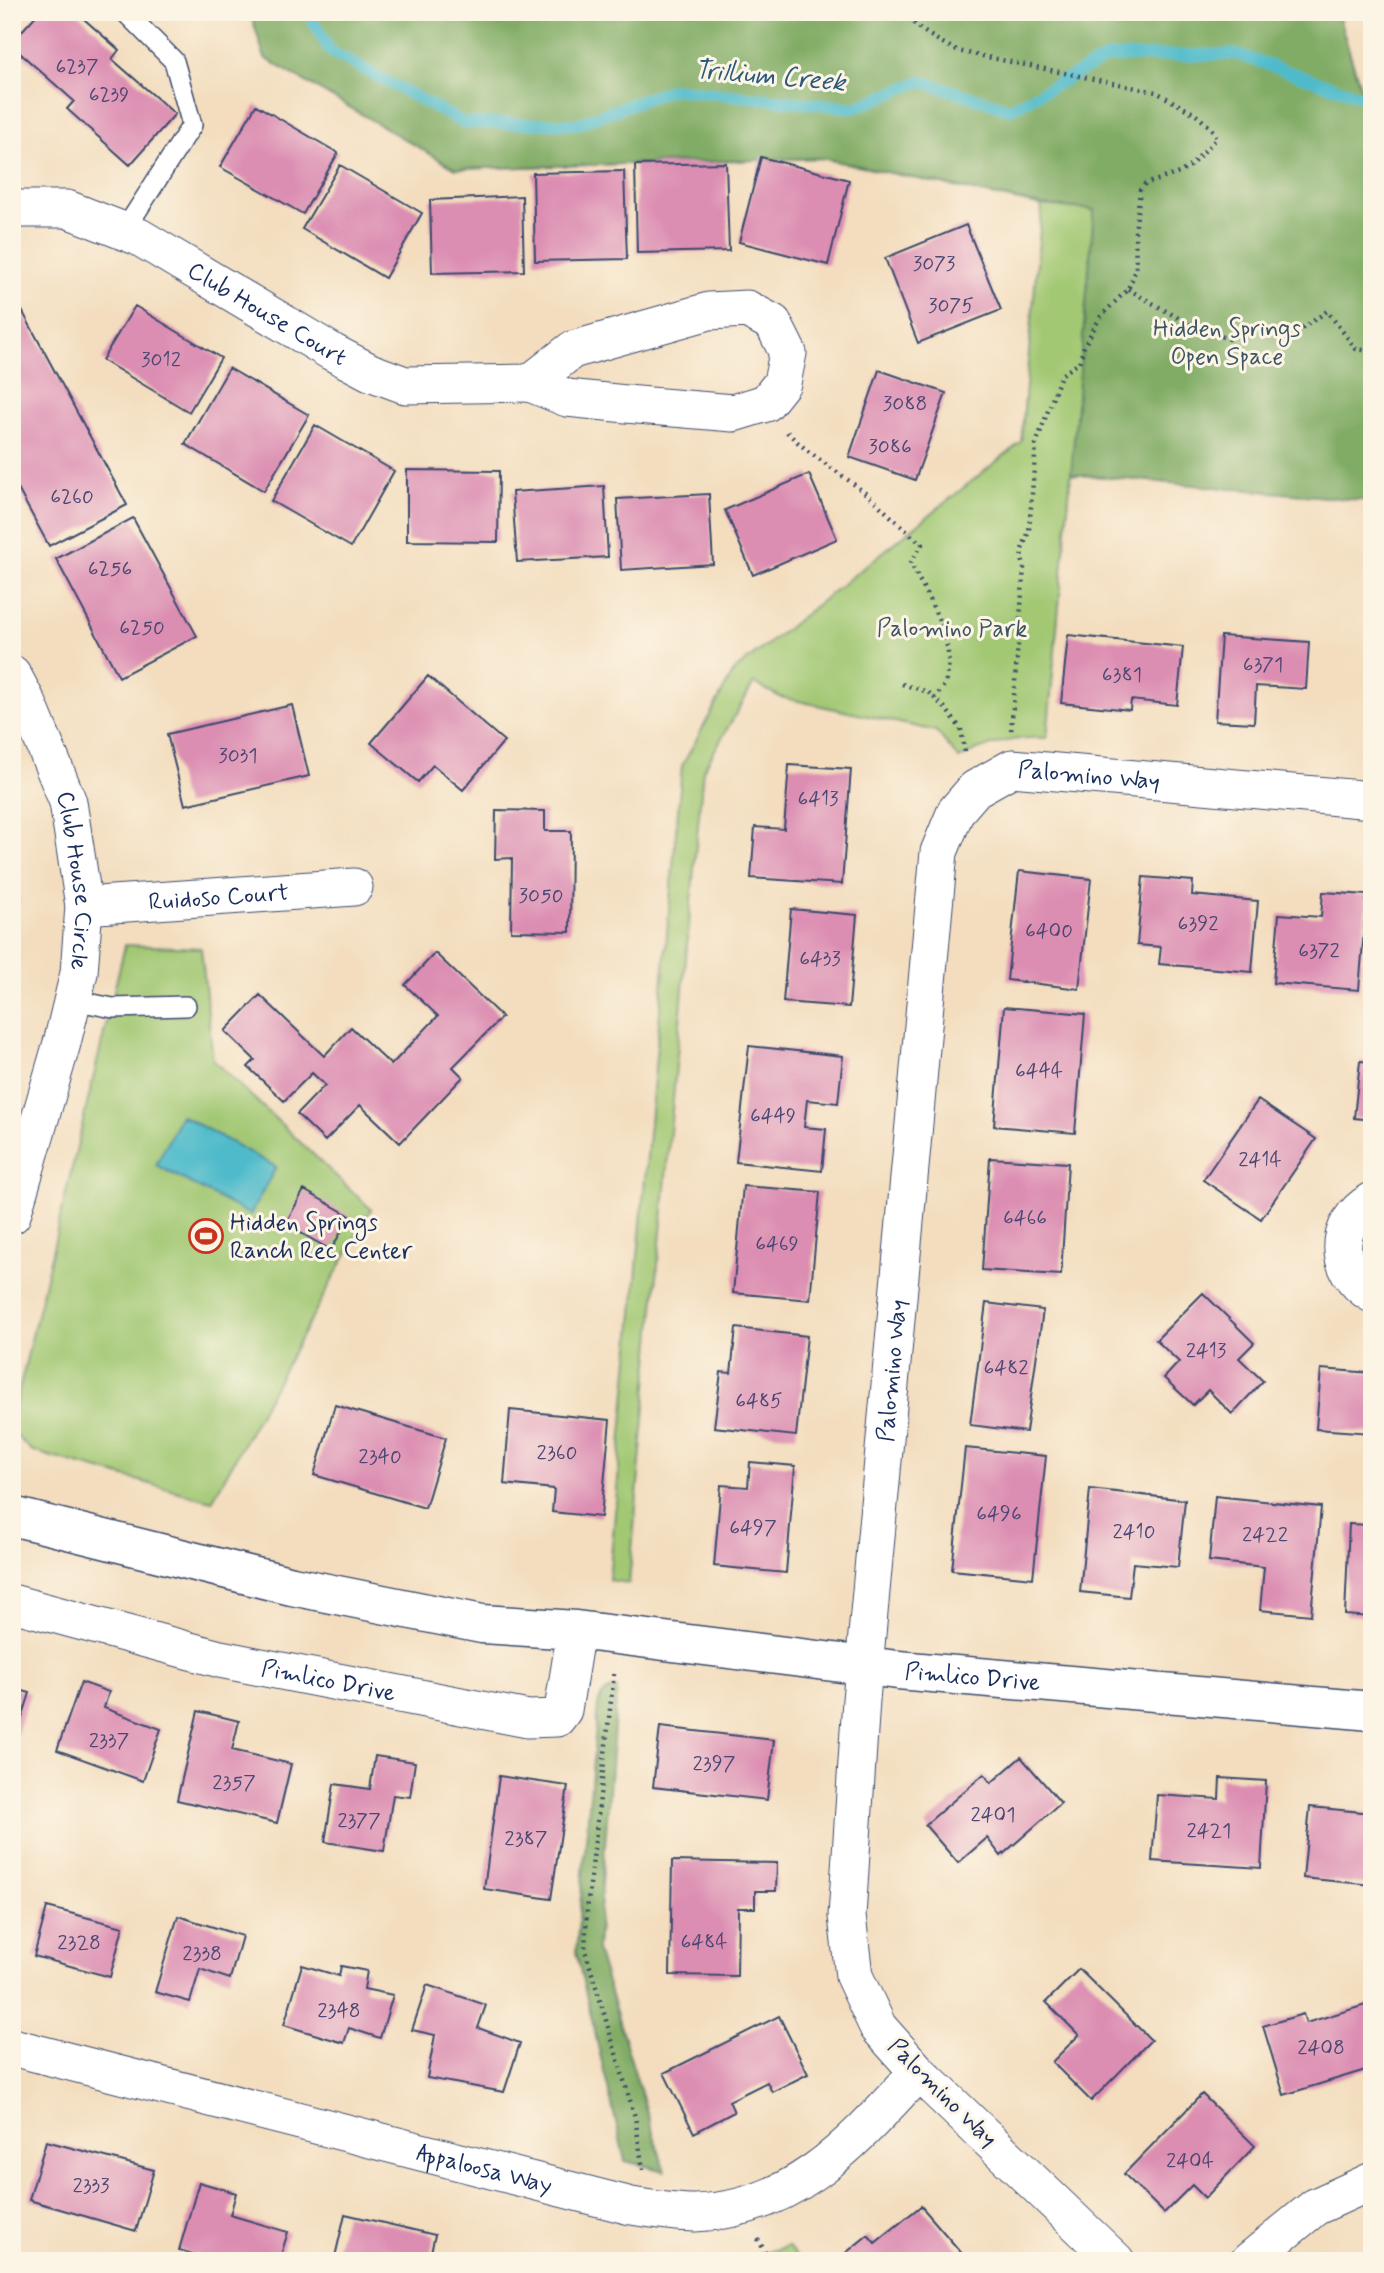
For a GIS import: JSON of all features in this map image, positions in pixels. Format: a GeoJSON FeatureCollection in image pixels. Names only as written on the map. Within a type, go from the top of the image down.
{"type":"FeatureCollection","features":[{"type":"Feature","properties":{"kind":"street","name":"Club House Court"},"geometry":{"type":"LineString","coordinates":[[12,211],[67,209],[139,237],[370,372],[405,384],[530,383],[568,398],[733,413],[766,403]]}},
{"type":"Feature","properties":{"kind":"street"},"geometry":{"type":"LineString","coordinates":[[530,383],[572,350],[709,311],[747,309],[773,323],[788,354],[782,383],[766,403]]}},
{"type":"Feature","properties":{"kind":"street","name":"Club House Circle"},"geometry":{"type":"LineString","coordinates":[[12,674],[68,802],[84,906],[79,974],[73,1000],[12,1215]]}},
{"type":"Feature","properties":{"kind":"street","name":"Palomino Way"},"geometry":{"type":"LineString","coordinates":[[1116,2261],[918,2072],[878,2027],[854,1976],[847,1916],[864,1666],[939,852],[956,811],[975,789],[1012,768],[1372,800]]}},
{"type":"Feature","properties":{"kind":"street","name":"Ruidoso Court"},"geometry":{"type":"LineString","coordinates":[[84,906],[354,887]]}},
{"type":"Feature","properties":{"kind":"street"},"geometry":{"type":"LineString","coordinates":[[1372,1201],[1361,1207],[1350,1219],[1343,1234],[1342,1251],[1347,1268],[1356,1282],[1372,1294]]}},
{"type":"Feature","properties":{"kind":"street","name":"Pimlico Drive"},"geometry":{"type":"LineString","coordinates":[[12,1516],[224,1570],[352,1599],[482,1624],[576,1630],[864,1666],[1372,1711]]}},
{"type":"Feature","properties":{"kind":"street","name":"Pimlico Drive"},"geometry":{"type":"LineString","coordinates":[[12,1603],[220,1659],[528,1719],[546,1720],[557,1718],[563,1710],[576,1630]]}},
{"type":"Feature","properties":{"kind":"street","name":"Appaloosa Way"},"geometry":{"type":"LineString","coordinates":[[12,2047],[631,2206],[677,2213],[746,2206],[789,2189],[816,2173],[849,2144],[918,2072]]}},
{"type":"Feature","properties":{"kind":"street"},"geometry":{"type":"LineString","coordinates":[[1249,2261],[1315,2207],[1372,2181]]}},
{"type":"Feature","properties":{"kind":"lane"},"geometry":{"type":"LineString","coordinates":[[124,231],[192,125],[174,61],[125,12]]}},
{"type":"Feature","properties":{"kind":"lane"},"geometry":{"type":"LineString","coordinates":[[73,1000],[113,1008],[186,1006]]}},
{"type":"Feature","properties":{"kind":"path"},"geometry":{"type":"LineString","coordinates":[[905,12],[909,19],[934,38],[958,51],[1156,92],[1195,114],[1217,138],[1179,173],[1146,184],[1140,190],[1135,232],[1136,270],[1128,289],[1101,316],[1084,346],[1079,363],[1061,375],[1036,444],[1029,531],[1021,552],[1024,568],[1012,740]]}},
{"type":"Feature","properties":{"kind":"path"},"geometry":{"type":"LineString","coordinates":[[1128,289],[1192,327],[1229,339],[1246,331],[1288,334],[1303,328],[1327,311],[1356,349],[1372,351]]}},
{"type":"Feature","properties":{"kind":"path"},"geometry":{"type":"LineString","coordinates":[[766,403],[778,423],[801,447],[833,467],[881,505],[900,527],[922,544],[911,564],[943,627],[949,660],[945,684],[934,698]]}},
{"type":"Feature","properties":{"kind":"path"},"geometry":{"type":"LineString","coordinates":[[902,684],[928,692],[946,709],[961,729],[968,760]]}},
{"type":"Feature","properties":{"kind":"path"},"geometry":{"type":"LineString","coordinates":[[614,1673],[585,1950],[635,2117],[645,2178]]}},
{"type":"Feature","properties":{"kind":"path"},"geometry":{"type":"LineString","coordinates":[[755,2234],[765,2252],[775,2261]]}},
{"type":"Feature","properties":{"kind":"green space","name":"Hidden Springs Open Space"},"geometry":{"type":"Polygon","coordinates":[[[250,12],[1337,12],[1372,125],[1372,501],[1071,474],[1047,738],[1001,742],[959,759],[936,731],[780,697],[754,683],[703,770],[629,1583],[609,1580],[682,766],[734,671],[1021,442],[1042,206],[821,158],[456,169],[265,58],[250,12]]]}},
{"type":"Feature","properties":{"kind":"green space","name":"Hidden Springs Open Space"},"geometry":{"type":"Polygon","coordinates":[[[250,12],[1337,12],[1372,125],[1372,501],[1071,474],[1094,210],[1042,205],[821,158],[456,169],[265,58],[250,12]]]}},
{"type":"Feature","properties":{"kind":"green space","name":"Hidden Springs Ranch Rec Center"},"geometry":{"type":"Polygon","coordinates":[[[125,945],[201,948],[213,1060],[371,1209],[212,1501],[31,1450],[12,1432],[13,1416],[125,945]]]}},
{"type":"Feature","properties":{"kind":"green space"},"geometry":{"type":"Polygon","coordinates":[[[617,1688],[597,1950],[665,2171],[625,2161],[576,1952],[598,1704],[605,1693],[617,1688]]]}},
{"type":"Feature","properties":{"kind":"green space"},"geometry":{"type":"Polygon","coordinates":[[[788,2246],[800,2261],[742,2259],[788,2246]]]}},
{"type":"Feature","properties":{"kind":"water"},"geometry":{"type":"Polygon","coordinates":[[[181,1115],[276,1167],[250,1215],[156,1165],[181,1115]]]}},
{"type":"Feature","properties":{"kind":"building"},"geometry":{"type":"Polygon","coordinates":[[[39,12],[76,12],[119,50],[112,59],[175,114],[130,165],[67,109],[74,101],[12,46],[12,42],[39,12]]]}},
{"type":"Feature","properties":{"kind":"building"},"geometry":{"type":"Polygon","coordinates":[[[256,105],[338,153],[303,214],[220,167],[256,105]]]}},
{"type":"Feature","properties":{"kind":"building"},"geometry":{"type":"Polygon","coordinates":[[[761,157],[849,180],[828,265],[739,242],[761,157]]]}},
{"type":"Feature","properties":{"kind":"building"},"geometry":{"type":"Polygon","coordinates":[[[726,163],[729,251],[637,253],[635,165],[726,163]]]}},
{"type":"Feature","properties":{"kind":"building"},"geometry":{"type":"Polygon","coordinates":[[[340,165],[422,213],[385,278],[302,229],[340,165]]]}},
{"type":"Feature","properties":{"kind":"building"},"geometry":{"type":"Polygon","coordinates":[[[624,171],[627,259],[535,261],[533,173],[624,171]]]}},
{"type":"Feature","properties":{"kind":"building"},"geometry":{"type":"Polygon","coordinates":[[[522,196],[524,271],[432,273],[430,200],[522,196]]]}},
{"type":"Feature","properties":{"kind":"building"},"geometry":{"type":"Polygon","coordinates":[[[966,225],[1001,310],[918,343],[885,258],[966,225]]]}},
{"type":"Feature","properties":{"kind":"building"},"geometry":{"type":"Polygon","coordinates":[[[12,292],[127,505],[49,546],[12,478],[12,292]]]}},
{"type":"Feature","properties":{"kind":"building"},"geometry":{"type":"Polygon","coordinates":[[[135,306],[221,358],[189,412],[102,360],[135,306]]]}},
{"type":"Feature","properties":{"kind":"building"},"geometry":{"type":"Polygon","coordinates":[[[229,368],[309,415],[264,491],[185,444],[229,368]]]}},
{"type":"Feature","properties":{"kind":"building"},"geometry":{"type":"Polygon","coordinates":[[[879,370],[946,393],[915,480],[849,457],[879,370]]]}},
{"type":"Feature","properties":{"kind":"building"},"geometry":{"type":"Polygon","coordinates":[[[315,425],[394,471],[351,547],[271,501],[315,425]]]}},
{"type":"Feature","properties":{"kind":"building"},"geometry":{"type":"Polygon","coordinates":[[[407,470],[499,471],[498,542],[407,541],[407,470]]]}},
{"type":"Feature","properties":{"kind":"building"},"geometry":{"type":"Polygon","coordinates":[[[809,474],[837,539],[753,575],[725,510],[809,474]]]}},
{"type":"Feature","properties":{"kind":"building"},"geometry":{"type":"Polygon","coordinates":[[[604,486],[608,557],[517,562],[512,492],[604,486]]]}},
{"type":"Feature","properties":{"kind":"building"},"geometry":{"type":"Polygon","coordinates":[[[709,494],[713,564],[621,570],[617,499],[709,494]]]}},
{"type":"Feature","properties":{"kind":"building"},"geometry":{"type":"Polygon","coordinates":[[[133,518],[197,636],[119,677],[56,559],[133,518]]]}},
{"type":"Feature","properties":{"kind":"building"},"geometry":{"type":"Polygon","coordinates":[[[1068,635],[1183,647],[1177,705],[1131,700],[1130,710],[1061,703],[1068,635]]]}},
{"type":"Feature","properties":{"kind":"building"},"geometry":{"type":"Polygon","coordinates":[[[1221,636],[1309,642],[1306,689],[1256,686],[1254,723],[1215,721],[1221,636]]]}},
{"type":"Feature","properties":{"kind":"building"},"geometry":{"type":"Polygon","coordinates":[[[428,676],[504,741],[463,790],[433,765],[418,782],[371,743],[428,676]]]}},
{"type":"Feature","properties":{"kind":"building"},"geometry":{"type":"Polygon","coordinates":[[[292,705],[309,776],[185,805],[167,734],[292,705]]]}},
{"type":"Feature","properties":{"kind":"building"},"geometry":{"type":"Polygon","coordinates":[[[789,765],[851,769],[842,884],[751,878],[755,827],[784,829],[789,765]]]}},
{"type":"Feature","properties":{"kind":"building"},"geometry":{"type":"Polygon","coordinates":[[[496,810],[545,811],[545,831],[571,831],[570,932],[511,931],[512,858],[495,859],[496,810]]]}},
{"type":"Feature","properties":{"kind":"building"},"geometry":{"type":"Polygon","coordinates":[[[1019,871],[1091,879],[1079,989],[1007,980],[1019,871]]]}},
{"type":"Feature","properties":{"kind":"building"},"geometry":{"type":"Polygon","coordinates":[[[1143,877],[1193,881],[1192,895],[1258,901],[1252,972],[1159,964],[1161,947],[1137,945],[1143,877]]]}},
{"type":"Feature","properties":{"kind":"building"},"geometry":{"type":"Polygon","coordinates":[[[1323,892],[1367,895],[1359,990],[1273,983],[1279,914],[1321,917],[1323,892]]]}},
{"type":"Feature","properties":{"kind":"building"},"geometry":{"type":"Polygon","coordinates":[[[12,897],[20,899],[13,924],[12,924],[12,897]]]}},
{"type":"Feature","properties":{"kind":"building"},"geometry":{"type":"Polygon","coordinates":[[[791,909],[857,915],[849,1007],[783,1002],[791,909]]]}},
{"type":"Feature","properties":{"kind":"building"},"geometry":{"type":"Polygon","coordinates":[[[435,953],[502,1017],[453,1067],[463,1077],[400,1143],[360,1105],[325,1141],[297,1114],[325,1085],[312,1073],[284,1101],[248,1067],[255,1060],[225,1031],[260,995],[324,1056],[351,1027],[391,1065],[438,1016],[405,985],[435,953]]]}},
{"type":"Feature","properties":{"kind":"building"},"geometry":{"type":"Polygon","coordinates":[[[1004,1007],[1085,1014],[1075,1133],[994,1126],[1004,1007]]]}},
{"type":"Feature","properties":{"kind":"building"},"geometry":{"type":"Polygon","coordinates":[[[749,1046],[843,1056],[838,1103],[807,1100],[804,1127],[826,1129],[822,1171],[736,1162],[749,1046]]]}},
{"type":"Feature","properties":{"kind":"building"},"geometry":{"type":"Polygon","coordinates":[[[1360,1061],[1372,1062],[1372,1120],[1354,1118],[1360,1061]]]}},
{"type":"Feature","properties":{"kind":"building"},"geometry":{"type":"Polygon","coordinates":[[[1258,1100],[1316,1139],[1261,1219],[1203,1180],[1258,1100]]]}},
{"type":"Feature","properties":{"kind":"building"},"geometry":{"type":"Polygon","coordinates":[[[990,1158],[1068,1163],[1061,1275],[982,1270],[990,1158]]]}},
{"type":"Feature","properties":{"kind":"building"},"geometry":{"type":"Polygon","coordinates":[[[743,1186],[820,1192],[810,1300],[733,1293],[743,1186]]]}},
{"type":"Feature","properties":{"kind":"building"},"geometry":{"type":"Polygon","coordinates":[[[304,1190],[350,1216],[331,1250],[285,1224],[304,1190]]]}},
{"type":"Feature","properties":{"kind":"building"},"geometry":{"type":"Polygon","coordinates":[[[1203,1293],[1254,1343],[1239,1358],[1263,1381],[1232,1414],[1208,1390],[1193,1405],[1164,1378],[1179,1362],[1156,1340],[1203,1293]]]}},
{"type":"Feature","properties":{"kind":"building"},"geometry":{"type":"Polygon","coordinates":[[[986,1303],[1043,1310],[1026,1432],[970,1425],[986,1303]]]}},
{"type":"Feature","properties":{"kind":"building"},"geometry":{"type":"Polygon","coordinates":[[[736,1328],[807,1336],[796,1436],[714,1427],[721,1372],[731,1373],[736,1328]]]}},
{"type":"Feature","properties":{"kind":"building"},"geometry":{"type":"Polygon","coordinates":[[[1321,1369],[1372,1373],[1372,1433],[1316,1429],[1321,1369]]]}},
{"type":"Feature","properties":{"kind":"building"},"geometry":{"type":"Polygon","coordinates":[[[335,1405],[446,1438],[425,1508],[314,1475],[335,1405]]]}},
{"type":"Feature","properties":{"kind":"building"},"geometry":{"type":"Polygon","coordinates":[[[510,1410],[610,1420],[601,1517],[552,1512],[554,1489],[504,1484],[510,1410]]]}},
{"type":"Feature","properties":{"kind":"building"},"geometry":{"type":"Polygon","coordinates":[[[965,1448],[1046,1456],[1033,1578],[952,1570],[965,1448]]]}},
{"type":"Feature","properties":{"kind":"building"},"geometry":{"type":"Polygon","coordinates":[[[750,1462],[795,1466],[786,1573],[714,1566],[721,1485],[748,1487],[750,1462]]]}},
{"type":"Feature","properties":{"kind":"building"},"geometry":{"type":"Polygon","coordinates":[[[1090,1489],[1185,1500],[1178,1567],[1133,1563],[1129,1597],[1080,1592],[1090,1489]]]}},
{"type":"Feature","properties":{"kind":"building"},"geometry":{"type":"Polygon","coordinates":[[[1215,1496],[1321,1507],[1311,1615],[1260,1610],[1264,1567],[1209,1561],[1215,1496]]]}},
{"type":"Feature","properties":{"kind":"building"},"geometry":{"type":"Polygon","coordinates":[[[1349,1524],[1372,1525],[1372,1617],[1345,1615],[1349,1524]]]}},
{"type":"Feature","properties":{"kind":"building"},"geometry":{"type":"Polygon","coordinates":[[[81,1682],[109,1692],[104,1708],[161,1729],[143,1781],[57,1750],[81,1682]]]}},
{"type":"Feature","properties":{"kind":"building"},"geometry":{"type":"Polygon","coordinates":[[[12,1688],[30,1693],[16,1737],[12,1736],[12,1688]]]}},
{"type":"Feature","properties":{"kind":"building"},"geometry":{"type":"Polygon","coordinates":[[[198,1711],[239,1721],[232,1750],[291,1764],[277,1823],[177,1800],[198,1711]]]}},
{"type":"Feature","properties":{"kind":"building"},"geometry":{"type":"Polygon","coordinates":[[[660,1727],[774,1740],[767,1800],[653,1787],[660,1727]]]}},
{"type":"Feature","properties":{"kind":"building"},"geometry":{"type":"Polygon","coordinates":[[[375,1756],[415,1762],[410,1797],[393,1795],[384,1851],[325,1842],[334,1784],[370,1789],[375,1756]]]}},
{"type":"Feature","properties":{"kind":"building"},"geometry":{"type":"Polygon","coordinates":[[[1021,1757],[1061,1803],[1001,1856],[987,1838],[958,1863],[925,1825],[984,1774],[991,1783],[1021,1757]]]}},
{"type":"Feature","properties":{"kind":"building"},"geometry":{"type":"Polygon","coordinates":[[[499,1776],[568,1786],[551,1899],[484,1889],[499,1776]]]}},
{"type":"Feature","properties":{"kind":"building"},"geometry":{"type":"Polygon","coordinates":[[[1220,1778],[1266,1781],[1261,1868],[1152,1861],[1157,1795],[1219,1799],[1220,1778]]]}},
{"type":"Feature","properties":{"kind":"building"},"geometry":{"type":"Polygon","coordinates":[[[1310,1807],[1372,1813],[1372,1885],[1303,1878],[1310,1807]]]}},
{"type":"Feature","properties":{"kind":"building"},"geometry":{"type":"Polygon","coordinates":[[[672,1861],[777,1863],[776,1891],[755,1891],[755,1908],[738,1908],[737,1976],[670,1975],[672,1861]]]}},
{"type":"Feature","properties":{"kind":"building"},"geometry":{"type":"Polygon","coordinates":[[[47,1907],[123,1927],[110,1977],[34,1956],[47,1907]]]}},
{"type":"Feature","properties":{"kind":"building"},"geometry":{"type":"Polygon","coordinates":[[[178,1916],[242,1936],[230,1979],[200,1969],[190,2002],[155,1992],[178,1916]]]}},
{"type":"Feature","properties":{"kind":"building"},"geometry":{"type":"Polygon","coordinates":[[[302,1965],[339,1976],[341,1966],[367,1971],[364,1989],[393,1995],[380,2038],[349,2028],[344,2043],[284,2025],[302,1965]]]}},
{"type":"Feature","properties":{"kind":"building"},"geometry":{"type":"Polygon","coordinates":[[[1079,1969],[1151,2040],[1091,2101],[1052,2062],[1079,2035],[1046,2002],[1079,1969]]]}},
{"type":"Feature","properties":{"kind":"building"},"geometry":{"type":"Polygon","coordinates":[[[427,1985],[486,2005],[478,2028],[520,2043],[504,2092],[427,2078],[435,2035],[412,2030],[427,1985]]]}},
{"type":"Feature","properties":{"kind":"building"},"geometry":{"type":"Polygon","coordinates":[[[1372,2003],[1372,2068],[1284,2095],[1263,2026],[1303,2014],[1306,2023],[1372,2003]]]}},
{"type":"Feature","properties":{"kind":"building"},"geometry":{"type":"Polygon","coordinates":[[[779,2016],[808,2074],[772,2092],[767,2082],[729,2101],[734,2112],[694,2133],[664,2073],[779,2016]]]}},
{"type":"Feature","properties":{"kind":"building"},"geometry":{"type":"Polygon","coordinates":[[[1202,2094],[1255,2146],[1205,2198],[1192,2185],[1164,2213],[1124,2174],[1202,2094]]]}},
{"type":"Feature","properties":{"kind":"building"},"geometry":{"type":"Polygon","coordinates":[[[46,2141],[154,2170],[136,2231],[29,2200],[46,2141]]]}},
{"type":"Feature","properties":{"kind":"building"},"geometry":{"type":"Polygon","coordinates":[[[199,2182],[236,2193],[230,2215],[288,2232],[279,2261],[215,2261],[179,2250],[199,2182]]]}},
{"type":"Feature","properties":{"kind":"building"},"geometry":{"type":"Polygon","coordinates":[[[921,2206],[964,2256],[958,2261],[836,2261],[868,2235],[875,2243],[921,2206]]]}},
{"type":"Feature","properties":{"kind":"building"},"geometry":{"type":"Polygon","coordinates":[[[345,2214],[435,2235],[429,2261],[334,2261],[345,2214]]]}},
{"type":"Feature","properties":{"kind":"waterway","name":"Trillium Creek"},"geometry":{"type":"LineString","coordinates":[[308,12],[330,51],[464,123],[577,124],[672,89],[854,108],[921,81],[1010,109],[1108,57],[1236,54],[1372,100]]}},
{"type":"Feature","properties":{"kind":"place","name":"Hidden Springs Ranch Rec Center"},"geometry":{"type":"Point","coordinates":[206,1236]}},
{"type":"Feature","properties":{"kind":"park label","name":"Palomino Park"},"geometry":{"type":"Point","coordinates":[952,628]}}]}
